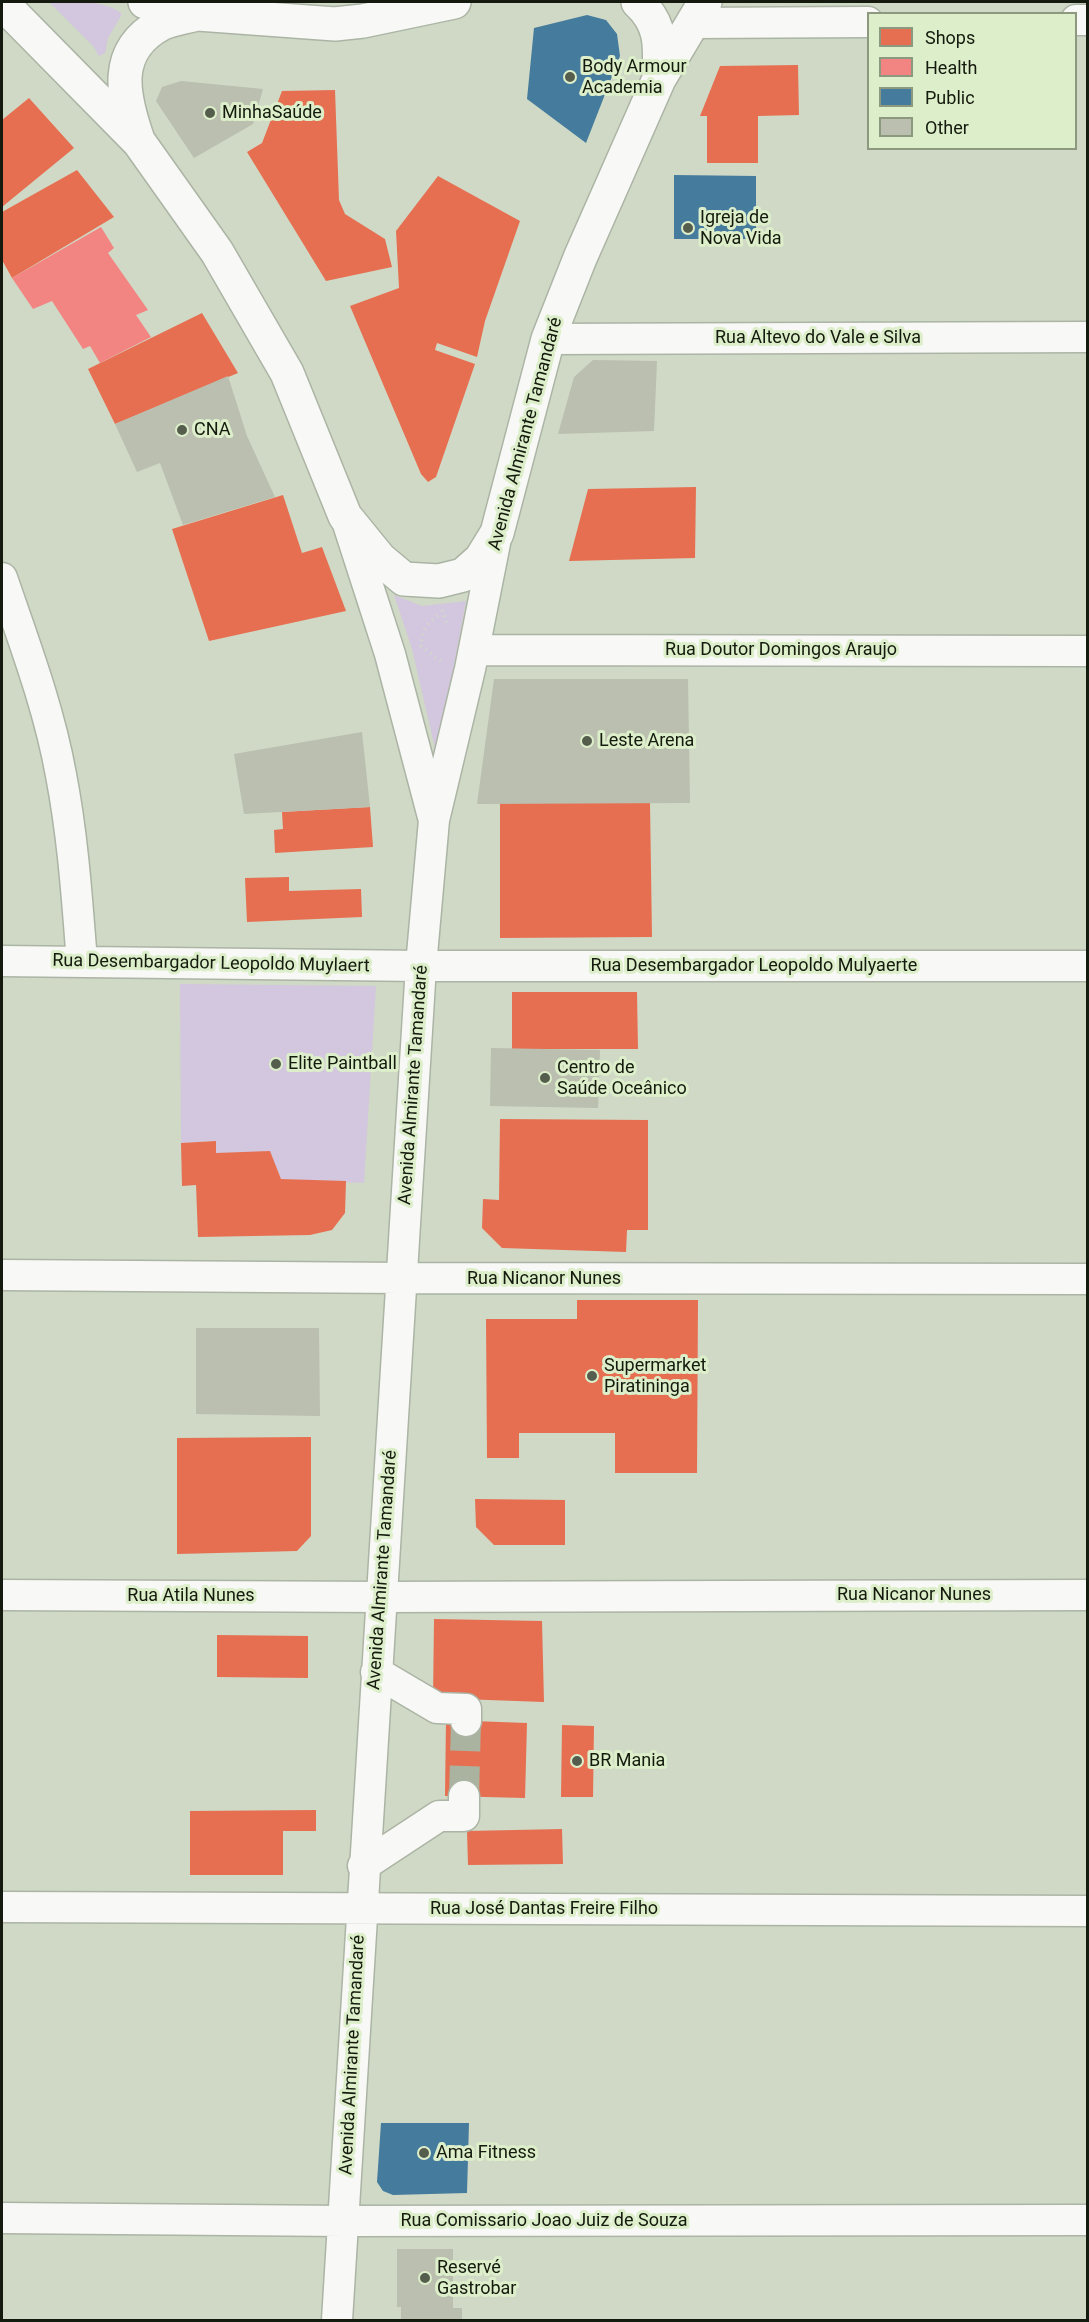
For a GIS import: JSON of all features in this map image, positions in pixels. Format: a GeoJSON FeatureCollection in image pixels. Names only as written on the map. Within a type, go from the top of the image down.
{"type":"FeatureCollection","features":[{"type":"Feature","properties":{"kind":"main road"},"geometry":{"type":"LineString","coordinates":[[145,2],[198,14],[335,24],[363,21],[454,2]]}},
{"type":"Feature","properties":{"kind":"main road"},"geometry":{"type":"LineString","coordinates":[[638,2],[646,10],[660,38],[659,79]]}},
{"type":"Feature","properties":{"kind":"main road"},"geometry":{"type":"LineString","coordinates":[[2,3],[139,142],[217,252],[287,373],[345,516],[380,559],[405,579],[439,581],[463,575],[481,559],[497,533]]}},
{"type":"Feature","properties":{"kind":"main road","name":"Avenida Almirante Tamandaré"},"geometry":{"type":"LineString","coordinates":[[497,533],[548,339],[593,226],[659,79],[698,12]]}},
{"type":"Feature","properties":{"kind":"main road"},"geometry":{"type":"LineString","coordinates":[[139,142],[126,106],[124,86],[127,64],[135,45],[162,23],[198,14]]}},
{"type":"Feature","properties":{"kind":"street"},"geometry":{"type":"LineString","coordinates":[[698,12],[867,22]]}},
{"type":"Feature","properties":{"kind":"street","name":"Rua Altevo do Vale e Silva"},"geometry":{"type":"LineString","coordinates":[[548,339],[1088,337]]}},
{"type":"Feature","properties":{"kind":"street","name":"Avenida Almirante Tamandaré"},"geometry":{"type":"LineString","coordinates":[[345,516],[390,654],[434,820]]}},
{"type":"Feature","properties":{"kind":"street","name":"Avenida Almirante Tamandaré"},"geometry":{"type":"LineString","coordinates":[[337,2320],[363,1866],[421,966],[434,820],[459,652],[497,533]]}},
{"type":"Feature","properties":{"kind":"street"},"geometry":{"type":"LineString","coordinates":[[2,578],[34,672],[61,774],[75,870],[82,962]]}},
{"type":"Feature","properties":{"kind":"street","name":"Rua Doutor Domingos Araujo"},"geometry":{"type":"LineString","coordinates":[[459,652],[1088,651]]}},
{"type":"Feature","properties":{"kind":"street","name":"Rua Desembargador Leopoldo Muylaert"},"geometry":{"type":"LineString","coordinates":[[2,961],[421,966]]}},
{"type":"Feature","properties":{"kind":"street","name":"Rua Desembargador Leopoldo Mulyaerte"},"geometry":{"type":"LineString","coordinates":[[421,966],[1088,966]]}},
{"type":"Feature","properties":{"kind":"street","name":"Rua Nicanor Nunes"},"geometry":{"type":"LineString","coordinates":[[2,1275],[1088,1279]]}},
{"type":"Feature","properties":{"kind":"street","name":"Rua Nicanor Nunes"},"geometry":{"type":"LineString","coordinates":[[381,1597],[1088,1594]]}},
{"type":"Feature","properties":{"kind":"street","name":"Rua Atila Nunes"},"geometry":{"type":"LineString","coordinates":[[2,1595],[381,1597]]}},
{"type":"Feature","properties":{"kind":"street"},"geometry":{"type":"LineString","coordinates":[[376,1672],[436,1708],[466,1709],[466,1721]]}},
{"type":"Feature","properties":{"kind":"street"},"geometry":{"type":"LineString","coordinates":[[363,1866],[438,1816],[464,1816],[464,1796]]}},
{"type":"Feature","properties":{"kind":"street","name":"Rua José Dantas Freire Filho"},"geometry":{"type":"LineString","coordinates":[[2,1907],[1088,1911]]}},
{"type":"Feature","properties":{"kind":"street","name":"Rua Comissario Joao Juiz de Souza"},"geometry":{"type":"LineString","coordinates":[[2,2218],[344,2221],[1088,2220]]}},
{"type":"Feature","properties":{"kind":"path"},"geometry":{"type":"LineString","coordinates":[[450,632],[442,612],[428,622],[422,636],[421,646],[441,661],[459,652]]}},
{"type":"Feature","properties":{"kind":"shaded area"},"geometry":{"type":"Polygon","coordinates":[[[49,2],[98,4],[115,9],[122,14],[108,38],[105,53],[99,56],[94,47],[49,2]]]}},
{"type":"Feature","properties":{"kind":"shaded area"},"geometry":{"type":"Polygon","coordinates":[[[394,595],[422,606],[466,601],[437,757],[412,649],[394,595]]]}},
{"type":"Feature","properties":{"kind":"shaded area","name":"Elite Paintball"},"geometry":{"type":"Polygon","coordinates":[[[180,984],[376,986],[364,1183],[281,1179],[270,1152],[216,1153],[216,1141],[181,1143],[180,984]]]}},
{"type":"Feature","properties":{"kind":"building: Shops"},"geometry":{"type":"Polygon","coordinates":[[[798,65],[799,115],[758,116],[758,163],[707,163],[707,116],[700,116],[720,66],[798,65]]]}},
{"type":"Feature","properties":{"kind":"building: Shops"},"geometry":{"type":"Polygon","coordinates":[[[335,90],[339,200],[345,214],[385,239],[392,267],[326,281],[247,152],[262,143],[282,91],[335,90]]]}},
{"type":"Feature","properties":{"kind":"building: Shops"},"geometry":{"type":"Polygon","coordinates":[[[29,98],[74,148],[2,207],[2,120],[29,98]]]}},
{"type":"Feature","properties":{"kind":"building: Shops"},"geometry":{"type":"Polygon","coordinates":[[[77,170],[114,217],[12,278],[2,260],[2,212],[77,170]]]}},
{"type":"Feature","properties":{"kind":"building: Shops"},"geometry":{"type":"Polygon","coordinates":[[[438,176],[520,221],[485,321],[477,357],[437,343],[435,350],[475,364],[436,477],[428,482],[421,474],[350,306],[399,288],[396,231],[438,176]]]}},
{"type":"Feature","properties":{"kind":"building: Shops"},"geometry":{"type":"Polygon","coordinates":[[[202,313],[238,373],[115,424],[88,369],[202,313]]]}},
{"type":"Feature","properties":{"kind":"building: Shops"},"geometry":{"type":"Polygon","coordinates":[[[696,487],[695,558],[569,561],[588,489],[696,487]]]}},
{"type":"Feature","properties":{"kind":"building: Shops"},"geometry":{"type":"Polygon","coordinates":[[[283,495],[302,553],[322,547],[346,611],[209,641],[172,529],[283,495]]]}},
{"type":"Feature","properties":{"kind":"building: Shops"},"geometry":{"type":"Polygon","coordinates":[[[500,803],[650,803],[652,937],[500,938],[500,803]]]}},
{"type":"Feature","properties":{"kind":"building: Shops"},"geometry":{"type":"Polygon","coordinates":[[[370,807],[373,847],[275,853],[274,830],[283,829],[282,812],[370,807]]]}},
{"type":"Feature","properties":{"kind":"building: Shops"},"geometry":{"type":"Polygon","coordinates":[[[289,877],[289,891],[361,889],[362,917],[247,922],[245,878],[289,877]]]}},
{"type":"Feature","properties":{"kind":"building: Shops"},"geometry":{"type":"Polygon","coordinates":[[[512,992],[637,992],[638,1049],[512,1049],[512,992]]]}},
{"type":"Feature","properties":{"kind":"building: Shops"},"geometry":{"type":"Polygon","coordinates":[[[500,1119],[648,1120],[648,1230],[627,1230],[626,1252],[502,1248],[482,1228],[483,1199],[499,1200],[500,1119]]]}},
{"type":"Feature","properties":{"kind":"building: Shops"},"geometry":{"type":"Polygon","coordinates":[[[216,1141],[216,1153],[270,1151],[281,1179],[346,1181],[345,1213],[332,1230],[310,1235],[198,1237],[196,1185],[182,1186],[181,1143],[216,1141]]]}},
{"type":"Feature","properties":{"kind":"building: Shops","name":"Supermarket Piratininga"},"geometry":{"type":"Polygon","coordinates":[[[577,1300],[698,1300],[697,1473],[615,1473],[615,1433],[519,1433],[519,1458],[487,1458],[486,1319],[577,1319],[577,1300]]]}},
{"type":"Feature","properties":{"kind":"building: Shops"},"geometry":{"type":"Polygon","coordinates":[[[311,1437],[311,1536],[297,1551],[177,1554],[177,1438],[311,1437]]]}},
{"type":"Feature","properties":{"kind":"building: Shops"},"geometry":{"type":"Polygon","coordinates":[[[475,1499],[565,1500],[565,1545],[494,1545],[476,1527],[475,1499]]]}},
{"type":"Feature","properties":{"kind":"building: Shops"},"geometry":{"type":"Polygon","coordinates":[[[434,1619],[542,1621],[544,1702],[433,1698],[434,1619]]]}},
{"type":"Feature","properties":{"kind":"building: Shops"},"geometry":{"type":"Polygon","coordinates":[[[217,1635],[308,1636],[308,1678],[217,1677],[217,1635]]]}},
{"type":"Feature","properties":{"kind":"building: Shops"},"geometry":{"type":"Polygon","coordinates":[[[446,1720],[527,1723],[525,1798],[445,1796],[446,1720]]]}},
{"type":"Feature","properties":{"kind":"building: Shops","name":"BR Mania"},"geometry":{"type":"Polygon","coordinates":[[[562,1725],[594,1726],[593,1797],[561,1797],[562,1725]]]}},
{"type":"Feature","properties":{"kind":"building: Shops"},"geometry":{"type":"Polygon","coordinates":[[[316,1810],[316,1831],[283,1831],[283,1875],[190,1875],[190,1811],[316,1810]]]}},
{"type":"Feature","properties":{"kind":"building: Shops"},"geometry":{"type":"Polygon","coordinates":[[[562,1829],[563,1864],[468,1865],[467,1831],[562,1829]]]}},
{"type":"Feature","properties":{"kind":"building: Health"},"geometry":{"type":"Polygon","coordinates":[[[101,227],[114,248],[108,253],[148,310],[136,315],[151,337],[100,363],[90,346],[83,349],[52,301],[33,309],[12,278],[101,227]]]}},
{"type":"Feature","properties":{"kind":"building: Public","name":"Body Armour Academia"},"geometry":{"type":"Polygon","coordinates":[[[587,15],[606,20],[617,34],[620,56],[586,143],[527,99],[534,28],[587,15]]]}},
{"type":"Feature","properties":{"kind":"building: Public"},"geometry":{"type":"Polygon","coordinates":[[[674,175],[756,176],[756,239],[674,239],[674,175]]]}},
{"type":"Feature","properties":{"kind":"building: Public","name":"Ama Fitness"},"geometry":{"type":"Polygon","coordinates":[[[381,2123],[469,2123],[467,2193],[393,2195],[383,2191],[377,2182],[381,2123]]]}},
{"type":"Feature","properties":{"kind":"building: Other","name":"MinhaSaúde"},"geometry":{"type":"Polygon","coordinates":[[[181,81],[263,89],[253,124],[194,158],[156,101],[162,87],[181,81]]]}},
{"type":"Feature","properties":{"kind":"building: Other"},"geometry":{"type":"Polygon","coordinates":[[[593,360],[657,361],[654,431],[558,434],[574,377],[593,360]]]}},
{"type":"Feature","properties":{"kind":"building: Other"},"geometry":{"type":"Polygon","coordinates":[[[228,376],[247,436],[275,497],[183,525],[160,463],[137,472],[115,424],[228,376]]]}},
{"type":"Feature","properties":{"kind":"building: Other","name":"Leste Arena"},"geometry":{"type":"Polygon","coordinates":[[[494,679],[688,679],[690,803],[477,804],[494,679]]]}},
{"type":"Feature","properties":{"kind":"building: Other"},"geometry":{"type":"Polygon","coordinates":[[[362,732],[370,807],[244,814],[234,754],[362,732]]]}},
{"type":"Feature","properties":{"kind":"building: Other","name":"Centro de Saúde Oceânico"},"geometry":{"type":"Polygon","coordinates":[[[491,1048],[600,1050],[598,1108],[490,1106],[491,1048]]]}},
{"type":"Feature","properties":{"kind":"building: Other"},"geometry":{"type":"Polygon","coordinates":[[[196,1328],[319,1328],[320,1416],[196,1414],[196,1328]]]}},
{"type":"Feature","properties":{"kind":"building: Other","name":"Reservé Gastrobar"},"geometry":{"type":"Polygon","coordinates":[[[397,2249],[453,2249],[453,2308],[462,2308],[462,2320],[401,2320],[401,2307],[397,2307],[397,2249]]]}},
{"type":"Feature","properties":{"kind":"tunnel"},"geometry":{"type":"LineString","coordinates":[[464,1796],[466,1721]]}},
{"type":"Feature","properties":{"kind":"place","name":"Body Armour Academia"},"geometry":{"type":"Point","coordinates":[570,77]}},
{"type":"Feature","properties":{"kind":"place","name":"MinhaSaúde"},"geometry":{"type":"Point","coordinates":[210,113]}},
{"type":"Feature","properties":{"kind":"place","name":"Igreja de Nova Vida"},"geometry":{"type":"Point","coordinates":[688,228]}},
{"type":"Feature","properties":{"kind":"place","name":"CNA"},"geometry":{"type":"Point","coordinates":[182,430]}},
{"type":"Feature","properties":{"kind":"place","name":"Leste Arena"},"geometry":{"type":"Point","coordinates":[587,741]}},
{"type":"Feature","properties":{"kind":"place","name":"Elite Paintball"},"geometry":{"type":"Point","coordinates":[276,1064]}},
{"type":"Feature","properties":{"kind":"place","name":"Centro de Saúde Oceânico"},"geometry":{"type":"Point","coordinates":[545,1078]}},
{"type":"Feature","properties":{"kind":"place","name":"Supermarket Piratininga"},"geometry":{"type":"Point","coordinates":[592,1376]}},
{"type":"Feature","properties":{"kind":"place","name":"BR Mania"},"geometry":{"type":"Point","coordinates":[577,1761]}},
{"type":"Feature","properties":{"kind":"place","name":"Ama Fitness"},"geometry":{"type":"Point","coordinates":[424,2153]}},
{"type":"Feature","properties":{"kind":"place","name":"Reservé Gastrobar"},"geometry":{"type":"Point","coordinates":[425,2278]}}]}
